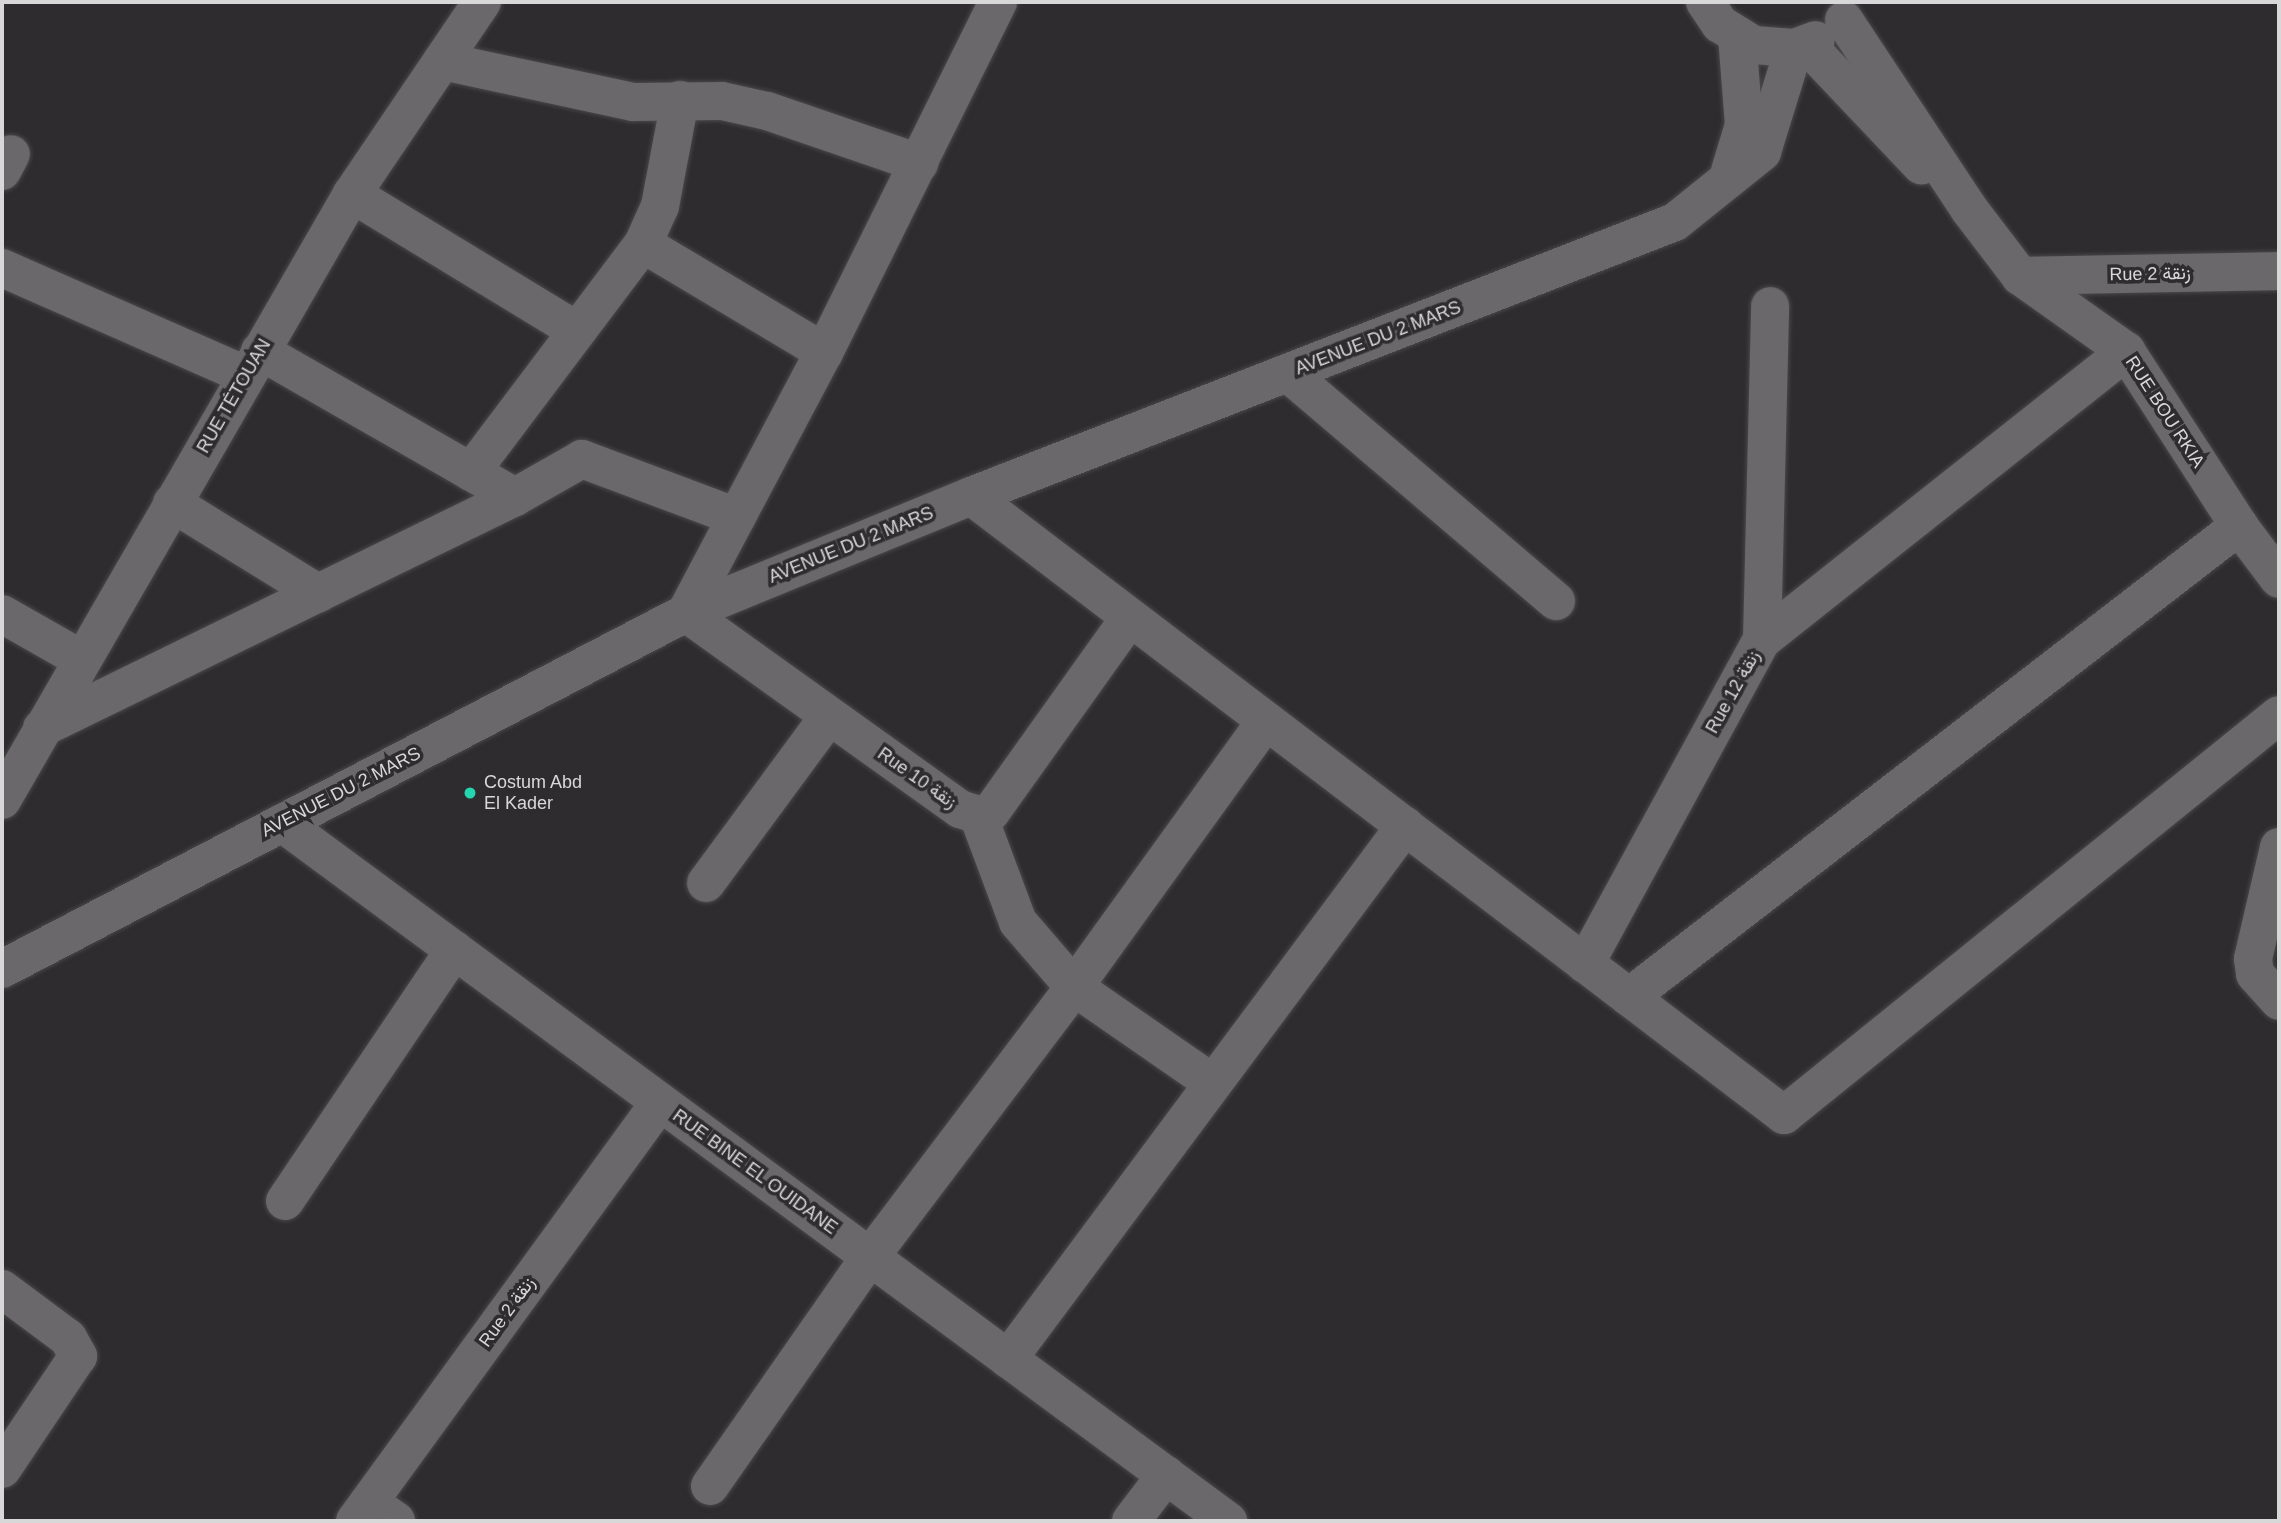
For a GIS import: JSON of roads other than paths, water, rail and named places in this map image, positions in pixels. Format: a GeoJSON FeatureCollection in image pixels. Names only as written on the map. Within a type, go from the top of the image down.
{"type":"FeatureCollection","features":[{"type":"Feature","properties":{"kind":"street","name":"RUE TÉTOUAN"},"geometry":{"type":"LineString","coordinates":[[2,800],[81,659],[352,194],[482,2]]}},
{"type":"Feature","properties":{"kind":"street"},"geometry":{"type":"LineString","coordinates":[[686,612],[824,352],[998,2]]}},
{"type":"Feature","properties":{"kind":"street"},"geometry":{"type":"LineString","coordinates":[[1705,2],[1720,24],[1737,37],[1774,49],[1800,46],[1849,11]]}},
{"type":"Feature","properties":{"kind":"street","name":"RUE BOU RKIA"},"geometry":{"type":"LineString","coordinates":[[1849,11],[1969,209],[2020,276],[2126,351],[2239,526],[2279,579]]}},
{"type":"Feature","properties":{"kind":"street"},"geometry":{"type":"LineString","coordinates":[[1726,183],[1744,125],[1737,37]]}},
{"type":"Feature","properties":{"kind":"street","name":"AVENUE DU 2 MARS"},"geometry":{"type":"LineString","coordinates":[[2,969],[686,612],[971,496],[1675,222],[1762,152],[1800,46]]}},
{"type":"Feature","properties":{"kind":"street","name":"RUE BOU RKIA"},"geometry":{"type":"LineString","coordinates":[[1800,46],[1888,134],[1969,209]]}},
{"type":"Feature","properties":{"kind":"street"},"geometry":{"type":"LineString","coordinates":[[442,61],[633,102],[722,101],[767,111],[919,163]]}},
{"type":"Feature","properties":{"kind":"street"},"geometry":{"type":"LineString","coordinates":[[471,472],[643,244],[660,206],[680,100]]}},
{"type":"Feature","properties":{"kind":"street"},"geometry":{"type":"LineString","coordinates":[[352,194],[577,331]]}},
{"type":"Feature","properties":{"kind":"street"},"geometry":{"type":"LineString","coordinates":[[643,244],[824,352]]}},
{"type":"Feature","properties":{"kind":"street"},"geometry":{"type":"LineString","coordinates":[[2,268],[253,363],[471,472],[515,497]]}},
{"type":"Feature","properties":{"kind":"street","name":"Rue 2 زنقة"},"geometry":{"type":"LineString","coordinates":[[2020,276],[2279,271]]}},
{"type":"Feature","properties":{"kind":"street","name":"Rue 12 زنقة"},"geometry":{"type":"LineString","coordinates":[[1585,964],[1762,640],[1770,306]]}},
{"type":"Feature","properties":{"kind":"street"},"geometry":{"type":"LineString","coordinates":[[1762,640],[2126,351]]}},
{"type":"Feature","properties":{"kind":"street"},"geometry":{"type":"LineString","coordinates":[[1288,373],[1556,601]]}},
{"type":"Feature","properties":{"kind":"street"},"geometry":{"type":"LineString","coordinates":[[42,728],[515,497],[582,459],[737,517]]}},
{"type":"Feature","properties":{"kind":"street"},"geometry":{"type":"LineString","coordinates":[[971,496],[1784,1115],[2279,715]]}},
{"type":"Feature","properties":{"kind":"street"},"geometry":{"type":"LineString","coordinates":[[172,503],[318,593]]}},
{"type":"Feature","properties":{"kind":"street"},"geometry":{"type":"LineString","coordinates":[[1629,997],[2239,526]]}},
{"type":"Feature","properties":{"kind":"street","name":"Rue 10 زنقة"},"geometry":{"type":"LineString","coordinates":[[686,612],[960,809],[978,815],[991,812],[1130,617]]}},
{"type":"Feature","properties":{"kind":"street"},"geometry":{"type":"LineString","coordinates":[[2,614],[81,659]]}},
{"type":"Feature","properties":{"kind":"street"},"geometry":{"type":"LineString","coordinates":[[706,883],[829,716]]}},
{"type":"Feature","properties":{"kind":"street"},"geometry":{"type":"LineString","coordinates":[[710,1486],[870,1257],[1074,987],[1266,721]]}},
{"type":"Feature","properties":{"kind":"street"},"geometry":{"type":"LineString","coordinates":[[978,815],[1018,922],[1074,987],[1211,1082]]}},
{"type":"Feature","properties":{"kind":"street","name":"RUE BINE EL OUIDANE"},"geometry":{"type":"LineString","coordinates":[[282,823],[1228,1521]]}},
{"type":"Feature","properties":{"kind":"street"},"geometry":{"type":"LineString","coordinates":[[1008,1359],[1211,1082],[1405,826]]}},
{"type":"Feature","properties":{"kind":"street"},"geometry":{"type":"LineString","coordinates":[[2279,847],[2253,959],[2255,974],[2279,1001]]}},
{"type":"Feature","properties":{"kind":"street"},"geometry":{"type":"LineString","coordinates":[[285,1201],[454,950]]}},
{"type":"Feature","properties":{"kind":"street","name":"Rue 2 زنقة"},"geometry":{"type":"LineString","coordinates":[[374,1515],[660,1102]]}},
{"type":"Feature","properties":{"kind":"street"},"geometry":{"type":"LineString","coordinates":[[2,1289],[68,1338],[78,1356],[2,1469]]}},
{"type":"Feature","properties":{"kind":"street"},"geometry":{"type":"LineString","coordinates":[[1131,1521],[1166,1475]]}},
{"type":"Feature","properties":{"kind":"place","name":"Costum Abd El Kader"},"geometry":{"type":"Point","coordinates":[470,793]}}]}
